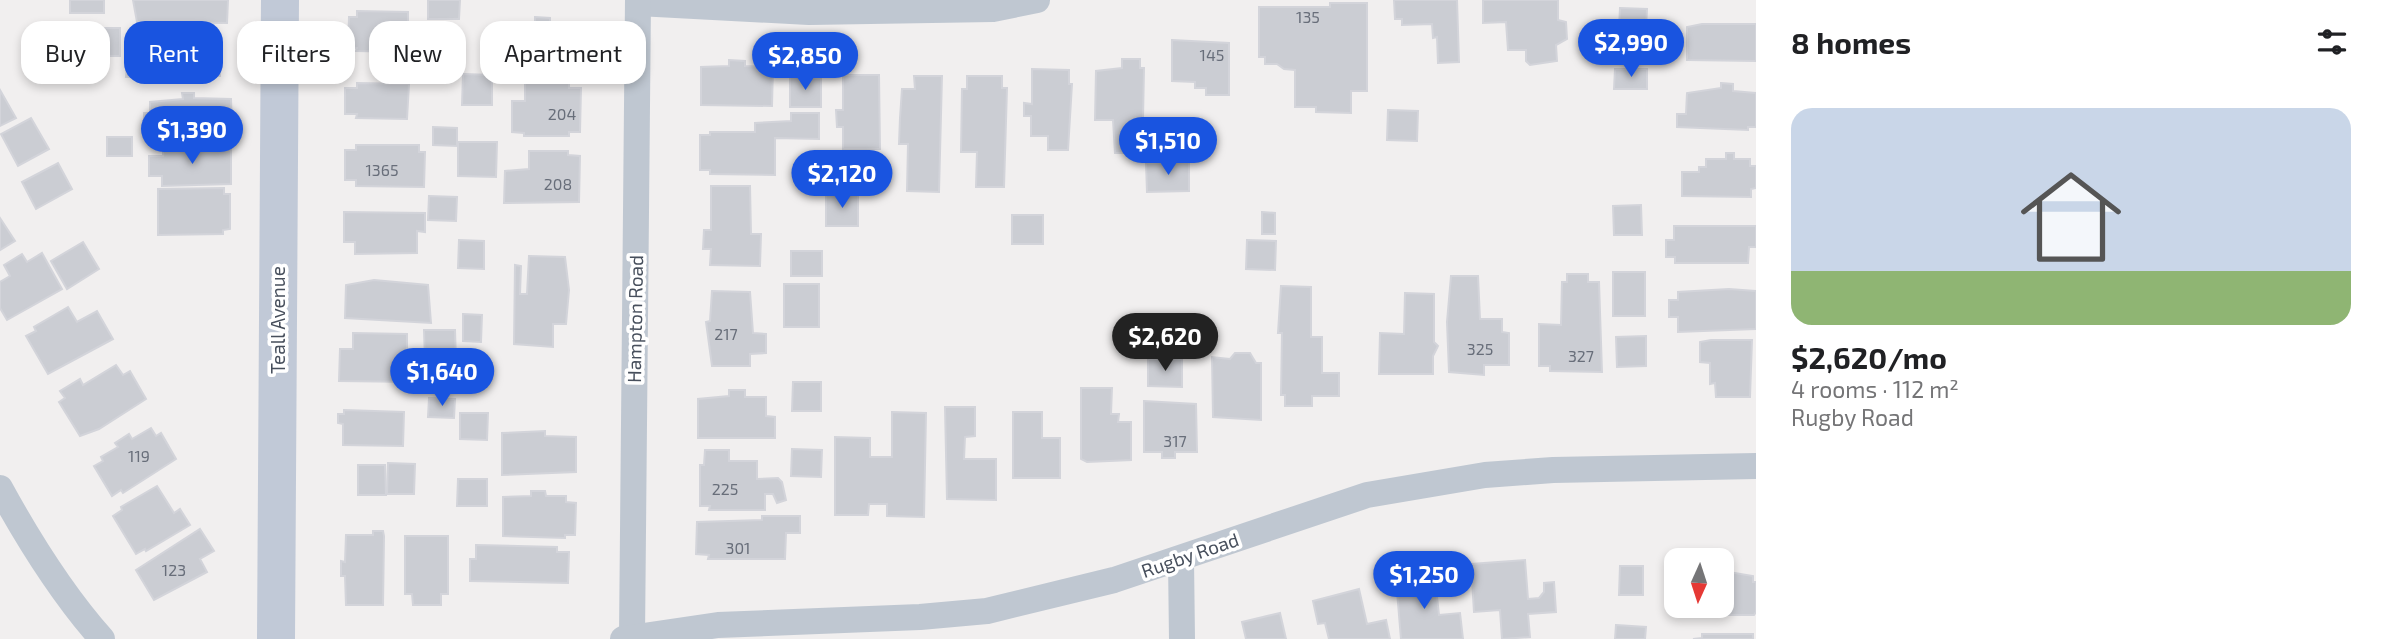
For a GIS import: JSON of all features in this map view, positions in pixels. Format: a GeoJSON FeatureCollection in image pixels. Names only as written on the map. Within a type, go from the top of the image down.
{"type":"FeatureCollection","features":[{"type":"Feature","properties":{"kind":"street","name":"Teall Avenue"},"geometry":{"type":"LineString","coordinates":[[276,639],[280,0]]}},
{"type":"Feature","properties":{"kind":"street"},"geometry":{"type":"LineString","coordinates":[[638,2],[809,12],[993,9],[1037,0]]}},
{"type":"Feature","properties":{"kind":"street","name":"Hampton Road"},"geometry":{"type":"LineString","coordinates":[[627,638],[638,2]]}},
{"type":"Feature","properties":{"kind":"street","name":"Rugby Road"},"geometry":{"type":"LineString","coordinates":[[627,638],[718,625],[920,617],[987,611],[1114,580],[1181,560],[1290,519],[1367,495],[1485,475],[1553,470],[1756,466]]}},
{"type":"Feature","properties":{"kind":"street"},"geometry":{"type":"LineString","coordinates":[[0,488],[21,526],[82,617],[102,639]]}},
{"type":"Feature","properties":{"kind":"street"},"geometry":{"type":"LineString","coordinates":[[1181,560],[1182,639]]}},
{"type":"Feature","properties":{"kind":"building"},"geometry":{"type":"Polygon","coordinates":[[[70,0],[104,0],[104,13],[70,13],[70,0]]]}},
{"type":"Feature","properties":{"kind":"building"},"geometry":{"type":"Polygon","coordinates":[[[133,0],[228,0],[227,23],[137,21],[133,0]]]}},
{"type":"Feature","properties":{"kind":"building"},"geometry":{"type":"Polygon","coordinates":[[[428,0],[460,0],[459,19],[428,19],[428,0]]]}},
{"type":"Feature","properties":{"kind":"building"},"geometry":{"type":"Polygon","coordinates":[[[1394,0],[1457,0],[1459,62],[1438,63],[1437,37],[1433,38],[1432,24],[1402,25],[1402,19],[1395,19],[1394,0]]]}},
{"type":"Feature","properties":{"kind":"building"},"geometry":{"type":"Polygon","coordinates":[[[1483,0],[1558,0],[1558,20],[1566,22],[1567,39],[1556,45],[1557,61],[1530,65],[1526,61],[1526,50],[1508,50],[1506,22],[1483,23],[1483,0]]]}},
{"type":"Feature","properties":{"kind":"building"},"geometry":{"type":"Polygon","coordinates":[[[1330,3],[1367,3],[1367,91],[1351,91],[1351,113],[1316,112],[1316,107],[1295,107],[1295,70],[1284,69],[1277,64],[1265,64],[1265,57],[1259,57],[1259,7],[1330,7],[1330,3]]]}},
{"type":"Feature","properties":{"kind":"building"},"geometry":{"type":"Polygon","coordinates":[[[1620,8],[1647,9],[1646,28],[1619,28],[1620,8]]]}},
{"type":"Feature","properties":{"kind":"building"},"geometry":{"type":"Polygon","coordinates":[[[357,11],[408,12],[408,21],[369,21],[369,51],[356,51],[355,21],[349,21],[349,17],[357,17],[357,11]]]}},
{"type":"Feature","properties":{"kind":"building"},"geometry":{"type":"Polygon","coordinates":[[[535,17],[550,18],[550,21],[535,21],[535,17]]]}},
{"type":"Feature","properties":{"kind":"building"},"geometry":{"type":"Polygon","coordinates":[[[1702,24],[1756,24],[1756,61],[1687,60],[1687,27],[1702,24]]]}},
{"type":"Feature","properties":{"kind":"building"},"geometry":{"type":"Polygon","coordinates":[[[110,28],[120,28],[120,56],[110,56],[110,28]]]}},
{"type":"Feature","properties":{"kind":"building"},"geometry":{"type":"Polygon","coordinates":[[[1172,40],[1229,43],[1229,95],[1206,95],[1206,88],[1195,88],[1195,82],[1172,81],[1172,40]]]}},
{"type":"Feature","properties":{"kind":"building"},"geometry":{"type":"Polygon","coordinates":[[[1122,59],[1140,59],[1140,68],[1144,68],[1143,119],[1139,119],[1139,136],[1134,136],[1134,153],[1115,153],[1113,120],[1095,120],[1096,71],[1122,68],[1122,59]]]}},
{"type":"Feature","properties":{"kind":"building"},"geometry":{"type":"Polygon","coordinates":[[[729,60],[745,61],[745,66],[773,67],[772,106],[701,105],[701,67],[729,66],[729,60]]]}},
{"type":"Feature","properties":{"kind":"building"},"geometry":{"type":"Polygon","coordinates":[[[1032,69],[1069,70],[1069,84],[1072,84],[1068,150],[1048,150],[1048,136],[1031,136],[1031,116],[1024,116],[1024,103],[1032,104],[1032,69]]]}},
{"type":"Feature","properties":{"kind":"building"},"geometry":{"type":"Polygon","coordinates":[[[1615,69],[1647,69],[1647,89],[1614,89],[1615,69]]]}},
{"type":"Feature","properties":{"kind":"building"},"geometry":{"type":"Polygon","coordinates":[[[466,74],[480,75],[480,84],[492,84],[492,105],[462,105],[466,74]]]}},
{"type":"Feature","properties":{"kind":"building"},"geometry":{"type":"Polygon","coordinates":[[[843,75],[879,75],[880,149],[843,149],[843,127],[837,127],[836,110],[843,110],[843,75]]]}},
{"type":"Feature","properties":{"kind":"building"},"geometry":{"type":"Polygon","coordinates":[[[914,76],[942,76],[939,192],[907,191],[908,144],[899,144],[900,118],[902,89],[915,89],[914,76]]]}},
{"type":"Feature","properties":{"kind":"building"},"geometry":{"type":"Polygon","coordinates":[[[967,76],[1002,76],[1002,88],[1007,88],[1004,187],[976,187],[977,152],[961,152],[962,89],[967,89],[967,76]]]}},
{"type":"Feature","properties":{"kind":"building"},"geometry":{"type":"Polygon","coordinates":[[[790,77],[821,78],[821,107],[790,107],[790,77]]]}},
{"type":"Feature","properties":{"kind":"building"},"geometry":{"type":"Polygon","coordinates":[[[357,83],[409,84],[407,119],[356,118],[357,114],[345,114],[345,88],[357,88],[357,83]]]}},
{"type":"Feature","properties":{"kind":"building"},"geometry":{"type":"Polygon","coordinates":[[[1721,83],[1733,84],[1733,91],[1756,93],[1756,127],[1748,127],[1748,130],[1677,127],[1677,114],[1686,114],[1687,93],[1721,88],[1721,83]]]}},
{"type":"Feature","properties":{"kind":"building"},"geometry":{"type":"Polygon","coordinates":[[[525,84],[569,84],[569,88],[581,88],[580,132],[569,132],[569,136],[524,136],[524,133],[512,132],[512,101],[525,101],[525,84]]]}},
{"type":"Feature","properties":{"kind":"building"},"geometry":{"type":"Polygon","coordinates":[[[0,90],[16,118],[0,126],[0,90]]]}},
{"type":"Feature","properties":{"kind":"building"},"geometry":{"type":"Polygon","coordinates":[[[182,93],[194,93],[194,98],[231,99],[232,125],[204,125],[204,132],[184,132],[184,125],[172,124],[172,130],[144,129],[144,113],[150,113],[150,102],[183,99],[182,93]]]}},
{"type":"Feature","properties":{"kind":"building"},"geometry":{"type":"Polygon","coordinates":[[[1388,110],[1418,111],[1417,141],[1387,140],[1388,110]]]}},
{"type":"Feature","properties":{"kind":"building"},"geometry":{"type":"Polygon","coordinates":[[[791,113],[819,113],[819,139],[775,138],[775,175],[710,174],[710,170],[700,170],[700,135],[710,135],[710,132],[755,132],[755,123],[791,121],[791,113]]]}},
{"type":"Feature","properties":{"kind":"building"},"geometry":{"type":"Polygon","coordinates":[[[31,118],[49,149],[18,166],[1,134],[31,118]]]}},
{"type":"Feature","properties":{"kind":"building"},"geometry":{"type":"Polygon","coordinates":[[[433,127],[457,128],[457,146],[433,145],[433,127]]]}},
{"type":"Feature","properties":{"kind":"building"},"geometry":{"type":"Polygon","coordinates":[[[107,137],[132,137],[132,156],[107,156],[107,137]]]}},
{"type":"Feature","properties":{"kind":"building"},"geometry":{"type":"Polygon","coordinates":[[[458,142],[497,142],[496,177],[458,176],[458,142]]]}},
{"type":"Feature","properties":{"kind":"building"},"geometry":{"type":"Polygon","coordinates":[[[356,145],[419,145],[419,152],[425,152],[424,187],[356,186],[356,180],[345,180],[345,150],[356,150],[356,145]]]}},
{"type":"Feature","properties":{"kind":"building"},"geometry":{"type":"Polygon","coordinates":[[[163,147],[231,149],[231,184],[162,186],[162,176],[149,176],[149,156],[163,156],[163,147]]]}},
{"type":"Feature","properties":{"kind":"building"},"geometry":{"type":"Polygon","coordinates":[[[529,151],[568,151],[568,155],[580,156],[579,202],[504,203],[505,171],[529,169],[529,151]]]}},
{"type":"Feature","properties":{"kind":"building"},"geometry":{"type":"Polygon","coordinates":[[[1726,153],[1734,153],[1734,159],[1750,159],[1750,166],[1756,166],[1756,188],[1751,189],[1751,197],[1682,196],[1682,172],[1699,172],[1699,167],[1706,167],[1706,159],[1726,159],[1726,153]]]}},
{"type":"Feature","properties":{"kind":"building"},"geometry":{"type":"Polygon","coordinates":[[[1189,162],[1189,191],[1147,192],[1146,163],[1189,162]]]}},
{"type":"Feature","properties":{"kind":"building"},"geometry":{"type":"Polygon","coordinates":[[[58,163],[72,189],[36,209],[22,182],[58,163]]]}},
{"type":"Feature","properties":{"kind":"building"},"geometry":{"type":"Polygon","coordinates":[[[711,186],[750,186],[751,234],[761,234],[760,266],[710,265],[711,249],[703,249],[704,230],[711,230],[711,186]]]}},
{"type":"Feature","properties":{"kind":"building"},"geometry":{"type":"Polygon","coordinates":[[[224,188],[224,194],[230,194],[230,229],[223,230],[223,234],[158,235],[158,189],[224,188]]]}},
{"type":"Feature","properties":{"kind":"building"},"geometry":{"type":"Polygon","coordinates":[[[826,195],[858,195],[858,226],[826,226],[826,195]]]}},
{"type":"Feature","properties":{"kind":"building"},"geometry":{"type":"Polygon","coordinates":[[[429,196],[457,197],[456,221],[428,220],[429,196]]]}},
{"type":"Feature","properties":{"kind":"building"},"geometry":{"type":"Polygon","coordinates":[[[1641,205],[1642,235],[1614,235],[1613,206],[1641,205]]]}},
{"type":"Feature","properties":{"kind":"building"},"geometry":{"type":"Polygon","coordinates":[[[344,212],[425,213],[425,232],[417,231],[417,253],[355,254],[355,242],[344,242],[344,212]]]}},
{"type":"Feature","properties":{"kind":"building"},"geometry":{"type":"Polygon","coordinates":[[[1262,212],[1275,213],[1275,234],[1262,234],[1262,212]]]}},
{"type":"Feature","properties":{"kind":"building"},"geometry":{"type":"Polygon","coordinates":[[[1012,215],[1043,215],[1043,244],[1012,244],[1012,215]]]}},
{"type":"Feature","properties":{"kind":"building"},"geometry":{"type":"Polygon","coordinates":[[[0,218],[15,241],[0,250],[0,218]]]}},
{"type":"Feature","properties":{"kind":"building"},"geometry":{"type":"Polygon","coordinates":[[[1674,226],[1756,226],[1756,247],[1749,247],[1748,263],[1675,263],[1675,257],[1666,257],[1666,240],[1674,240],[1674,226]]]}},
{"type":"Feature","properties":{"kind":"building"},"geometry":{"type":"Polygon","coordinates":[[[459,240],[484,241],[484,269],[458,268],[459,240]]]}},
{"type":"Feature","properties":{"kind":"building"},"geometry":{"type":"Polygon","coordinates":[[[1247,240],[1276,241],[1275,270],[1246,269],[1247,240]]]}},
{"type":"Feature","properties":{"kind":"building"},"geometry":{"type":"Polygon","coordinates":[[[83,242],[99,269],[67,289],[51,261],[83,242]]]}},
{"type":"Feature","properties":{"kind":"building"},"geometry":{"type":"Polygon","coordinates":[[[791,251],[822,251],[822,276],[791,276],[791,251]]]}},
{"type":"Feature","properties":{"kind":"building"},"geometry":{"type":"Polygon","coordinates":[[[42,253],[62,289],[7,320],[0,308],[0,282],[10,276],[4,265],[22,254],[27,262],[42,253]]]}},
{"type":"Feature","properties":{"kind":"building"},"geometry":{"type":"Polygon","coordinates":[[[529,256],[565,257],[569,290],[566,324],[553,324],[553,347],[514,344],[515,265],[521,266],[520,294],[527,294],[529,256]]]}},
{"type":"Feature","properties":{"kind":"building"},"geometry":{"type":"Polygon","coordinates":[[[1613,272],[1645,272],[1645,316],[1613,316],[1613,272]]]}},
{"type":"Feature","properties":{"kind":"building"},"geometry":{"type":"Polygon","coordinates":[[[1567,274],[1588,274],[1588,282],[1599,282],[1602,372],[1550,371],[1550,366],[1539,366],[1539,324],[1561,325],[1562,282],[1567,282],[1567,274]]]}},
{"type":"Feature","properties":{"kind":"building"},"geometry":{"type":"Polygon","coordinates":[[[1451,276],[1478,276],[1480,319],[1502,319],[1502,332],[1509,333],[1509,365],[1484,365],[1484,375],[1449,372],[1447,322],[1451,276]]]}},
{"type":"Feature","properties":{"kind":"building"},"geometry":{"type":"Polygon","coordinates":[[[374,280],[428,285],[431,323],[345,318],[346,285],[374,280]]]}},
{"type":"Feature","properties":{"kind":"building"},"geometry":{"type":"Polygon","coordinates":[[[784,284],[819,284],[819,327],[784,327],[784,284]]]}},
{"type":"Feature","properties":{"kind":"building"},"geometry":{"type":"Polygon","coordinates":[[[1281,286],[1311,287],[1311,337],[1322,337],[1322,373],[1339,373],[1339,396],[1312,396],[1312,406],[1285,406],[1285,395],[1281,395],[1282,333],[1278,333],[1281,286]]]}},
{"type":"Feature","properties":{"kind":"building"},"geometry":{"type":"Polygon","coordinates":[[[1729,289],[1756,291],[1756,329],[1678,332],[1678,317],[1669,317],[1669,300],[1678,300],[1678,292],[1729,289]]]}},
{"type":"Feature","properties":{"kind":"building"},"geometry":{"type":"Polygon","coordinates":[[[712,291],[750,292],[753,333],[766,334],[766,353],[750,354],[750,366],[712,366],[706,322],[710,321],[712,291]]]}},
{"type":"Feature","properties":{"kind":"building"},"geometry":{"type":"Polygon","coordinates":[[[1405,293],[1434,294],[1434,342],[1438,346],[1433,356],[1433,374],[1379,374],[1380,333],[1404,334],[1405,293]]]}},
{"type":"Feature","properties":{"kind":"building"},"geometry":{"type":"Polygon","coordinates":[[[68,307],[77,322],[97,311],[113,339],[48,374],[26,336],[36,331],[34,327],[68,307]]]}},
{"type":"Feature","properties":{"kind":"building"},"geometry":{"type":"Polygon","coordinates":[[[463,314],[482,315],[481,342],[463,341],[463,314]]]}},
{"type":"Feature","properties":{"kind":"building"},"geometry":{"type":"Polygon","coordinates":[[[424,330],[455,330],[456,361],[425,361],[424,330]]]}},
{"type":"Feature","properties":{"kind":"building"},"geometry":{"type":"Polygon","coordinates":[[[353,333],[407,334],[407,351],[415,350],[415,382],[339,381],[340,349],[353,349],[353,333]]]}},
{"type":"Feature","properties":{"kind":"building"},"geometry":{"type":"Polygon","coordinates":[[[1646,336],[1646,366],[1617,367],[1616,337],[1646,336]]]}},
{"type":"Feature","properties":{"kind":"building"},"geometry":{"type":"Polygon","coordinates":[[[1752,340],[1750,397],[1716,397],[1715,383],[1710,384],[1710,363],[1700,362],[1700,342],[1752,340]]]}},
{"type":"Feature","properties":{"kind":"building"},"geometry":{"type":"Polygon","coordinates":[[[1235,353],[1250,353],[1256,363],[1261,363],[1261,420],[1213,417],[1212,357],[1230,359],[1235,353]]]}},
{"type":"Feature","properties":{"kind":"building"},"geometry":{"type":"Polygon","coordinates":[[[1148,359],[1182,359],[1182,387],[1148,386],[1148,359]]]}},
{"type":"Feature","properties":{"kind":"building"},"geometry":{"type":"Polygon","coordinates":[[[116,365],[123,375],[130,371],[146,399],[99,429],[80,436],[59,402],[65,398],[60,391],[80,379],[83,385],[116,365]]]}},
{"type":"Feature","properties":{"kind":"building"},"geometry":{"type":"Polygon","coordinates":[[[793,382],[821,382],[821,411],[792,411],[793,382]]]}},
{"type":"Feature","properties":{"kind":"building"},"geometry":{"type":"Polygon","coordinates":[[[1081,388],[1112,388],[1111,414],[1119,414],[1118,422],[1131,422],[1131,460],[1087,462],[1081,459],[1081,388]]]}},
{"type":"Feature","properties":{"kind":"building"},"geometry":{"type":"Polygon","coordinates":[[[729,390],[745,390],[745,397],[766,397],[766,416],[775,417],[775,438],[698,438],[698,399],[729,396],[729,390]]]}},
{"type":"Feature","properties":{"kind":"building"},"geometry":{"type":"Polygon","coordinates":[[[429,398],[455,399],[454,418],[428,417],[429,398]]]}},
{"type":"Feature","properties":{"kind":"building"},"geometry":{"type":"Polygon","coordinates":[[[1144,401],[1196,404],[1197,452],[1175,452],[1175,458],[1162,458],[1162,452],[1144,452],[1144,401]]]}},
{"type":"Feature","properties":{"kind":"building"},"geometry":{"type":"Polygon","coordinates":[[[945,407],[975,407],[975,436],[965,437],[964,459],[996,459],[996,500],[947,499],[945,407]]]}},
{"type":"Feature","properties":{"kind":"building"},"geometry":{"type":"Polygon","coordinates":[[[344,410],[404,412],[403,446],[343,445],[343,424],[338,423],[338,414],[344,414],[344,410]]]}},
{"type":"Feature","properties":{"kind":"building"},"geometry":{"type":"Polygon","coordinates":[[[892,412],[926,413],[924,517],[887,516],[887,504],[869,504],[868,515],[835,515],[835,437],[870,438],[870,457],[892,457],[892,412]]]}},
{"type":"Feature","properties":{"kind":"building"},"geometry":{"type":"Polygon","coordinates":[[[1013,412],[1042,412],[1042,438],[1060,438],[1060,478],[1013,478],[1013,412]]]}},
{"type":"Feature","properties":{"kind":"building"},"geometry":{"type":"Polygon","coordinates":[[[460,413],[488,413],[487,440],[460,439],[460,413]]]}},
{"type":"Feature","properties":{"kind":"building"},"geometry":{"type":"Polygon","coordinates":[[[151,428],[156,436],[161,433],[176,459],[123,493],[121,490],[112,496],[94,466],[103,461],[101,457],[118,447],[115,443],[129,434],[132,439],[151,428]]]}},
{"type":"Feature","properties":{"kind":"building"},"geometry":{"type":"Polygon","coordinates":[[[545,431],[545,436],[576,437],[576,472],[502,475],[502,433],[545,431]]]}},
{"type":"Feature","properties":{"kind":"building"},"geometry":{"type":"Polygon","coordinates":[[[792,449],[822,450],[821,477],[791,476],[792,449]]]}},
{"type":"Feature","properties":{"kind":"building"},"geometry":{"type":"Polygon","coordinates":[[[705,450],[729,450],[729,461],[757,461],[757,479],[778,478],[782,482],[786,500],[777,503],[773,494],[765,494],[765,510],[709,510],[710,506],[700,506],[700,465],[704,465],[705,450]]]}},
{"type":"Feature","properties":{"kind":"building"},"geometry":{"type":"Polygon","coordinates":[[[388,463],[415,464],[414,494],[387,494],[388,463]]]}},
{"type":"Feature","properties":{"kind":"building"},"geometry":{"type":"Polygon","coordinates":[[[358,465],[385,465],[386,495],[358,495],[358,465]]]}},
{"type":"Feature","properties":{"kind":"building"},"geometry":{"type":"Polygon","coordinates":[[[458,479],[487,479],[487,506],[457,506],[458,479]]]}},
{"type":"Feature","properties":{"kind":"building"},"geometry":{"type":"Polygon","coordinates":[[[157,486],[174,513],[180,509],[190,525],[136,554],[113,516],[122,510],[121,507],[157,486]]]}},
{"type":"Feature","properties":{"kind":"building"},"geometry":{"type":"Polygon","coordinates":[[[531,491],[545,491],[546,496],[566,496],[566,502],[576,503],[575,535],[565,535],[565,538],[503,536],[503,497],[531,496],[531,491]]]}},
{"type":"Feature","properties":{"kind":"building"},"geometry":{"type":"Polygon","coordinates":[[[762,516],[800,516],[800,533],[786,533],[785,559],[708,559],[709,555],[696,554],[697,522],[762,520],[762,516]]]}},
{"type":"Feature","properties":{"kind":"building"},"geometry":{"type":"Polygon","coordinates":[[[200,529],[214,551],[200,559],[207,572],[154,600],[136,570],[200,529]]]}},
{"type":"Feature","properties":{"kind":"building"},"geometry":{"type":"Polygon","coordinates":[[[373,531],[383,531],[384,536],[383,605],[346,605],[345,576],[341,576],[341,561],[345,562],[346,535],[373,535],[373,531]]]}},
{"type":"Feature","properties":{"kind":"building"},"geometry":{"type":"Polygon","coordinates":[[[405,536],[448,536],[448,594],[441,594],[441,605],[413,605],[412,594],[405,594],[405,536]]]}},
{"type":"Feature","properties":{"kind":"building"},"geometry":{"type":"Polygon","coordinates":[[[476,545],[557,547],[557,552],[569,552],[568,583],[470,581],[470,559],[476,559],[476,545]]]}},
{"type":"Feature","properties":{"kind":"building"},"geometry":{"type":"Polygon","coordinates":[[[1525,560],[1528,599],[1539,598],[1544,592],[1544,583],[1554,582],[1556,612],[1528,614],[1530,637],[1502,639],[1500,610],[1474,612],[1471,564],[1525,560]]]}},
{"type":"Feature","properties":{"kind":"building"},"geometry":{"type":"Polygon","coordinates":[[[1620,566],[1643,566],[1643,595],[1619,595],[1620,566]]]}},
{"type":"Feature","properties":{"kind":"building"},"geometry":{"type":"Polygon","coordinates":[[[1422,569],[1426,579],[1435,578],[1439,615],[1460,613],[1463,639],[1401,639],[1396,579],[1413,577],[1413,571],[1422,569]]]}},
{"type":"Feature","properties":{"kind":"building"},"geometry":{"type":"Polygon","coordinates":[[[1734,573],[1753,576],[1753,582],[1756,582],[1754,615],[1734,615],[1734,573]]]}},
{"type":"Feature","properties":{"kind":"building"},"geometry":{"type":"Polygon","coordinates":[[[1359,589],[1367,624],[1386,620],[1390,639],[1329,639],[1325,623],[1318,624],[1313,601],[1359,589]]]}},
{"type":"Feature","properties":{"kind":"building"},"geometry":{"type":"Polygon","coordinates":[[[1280,613],[1286,639],[1246,639],[1242,622],[1280,613]]]}},
{"type":"Feature","properties":{"kind":"building"},"geometry":{"type":"Polygon","coordinates":[[[1616,625],[1646,627],[1645,639],[1615,639],[1616,625]]]}},
{"type":"Feature","properties":{"kind":"building"},"geometry":{"type":"Polygon","coordinates":[[[1702,634],[1753,634],[1753,639],[1693,639],[1702,638],[1702,634]]]}}]}
